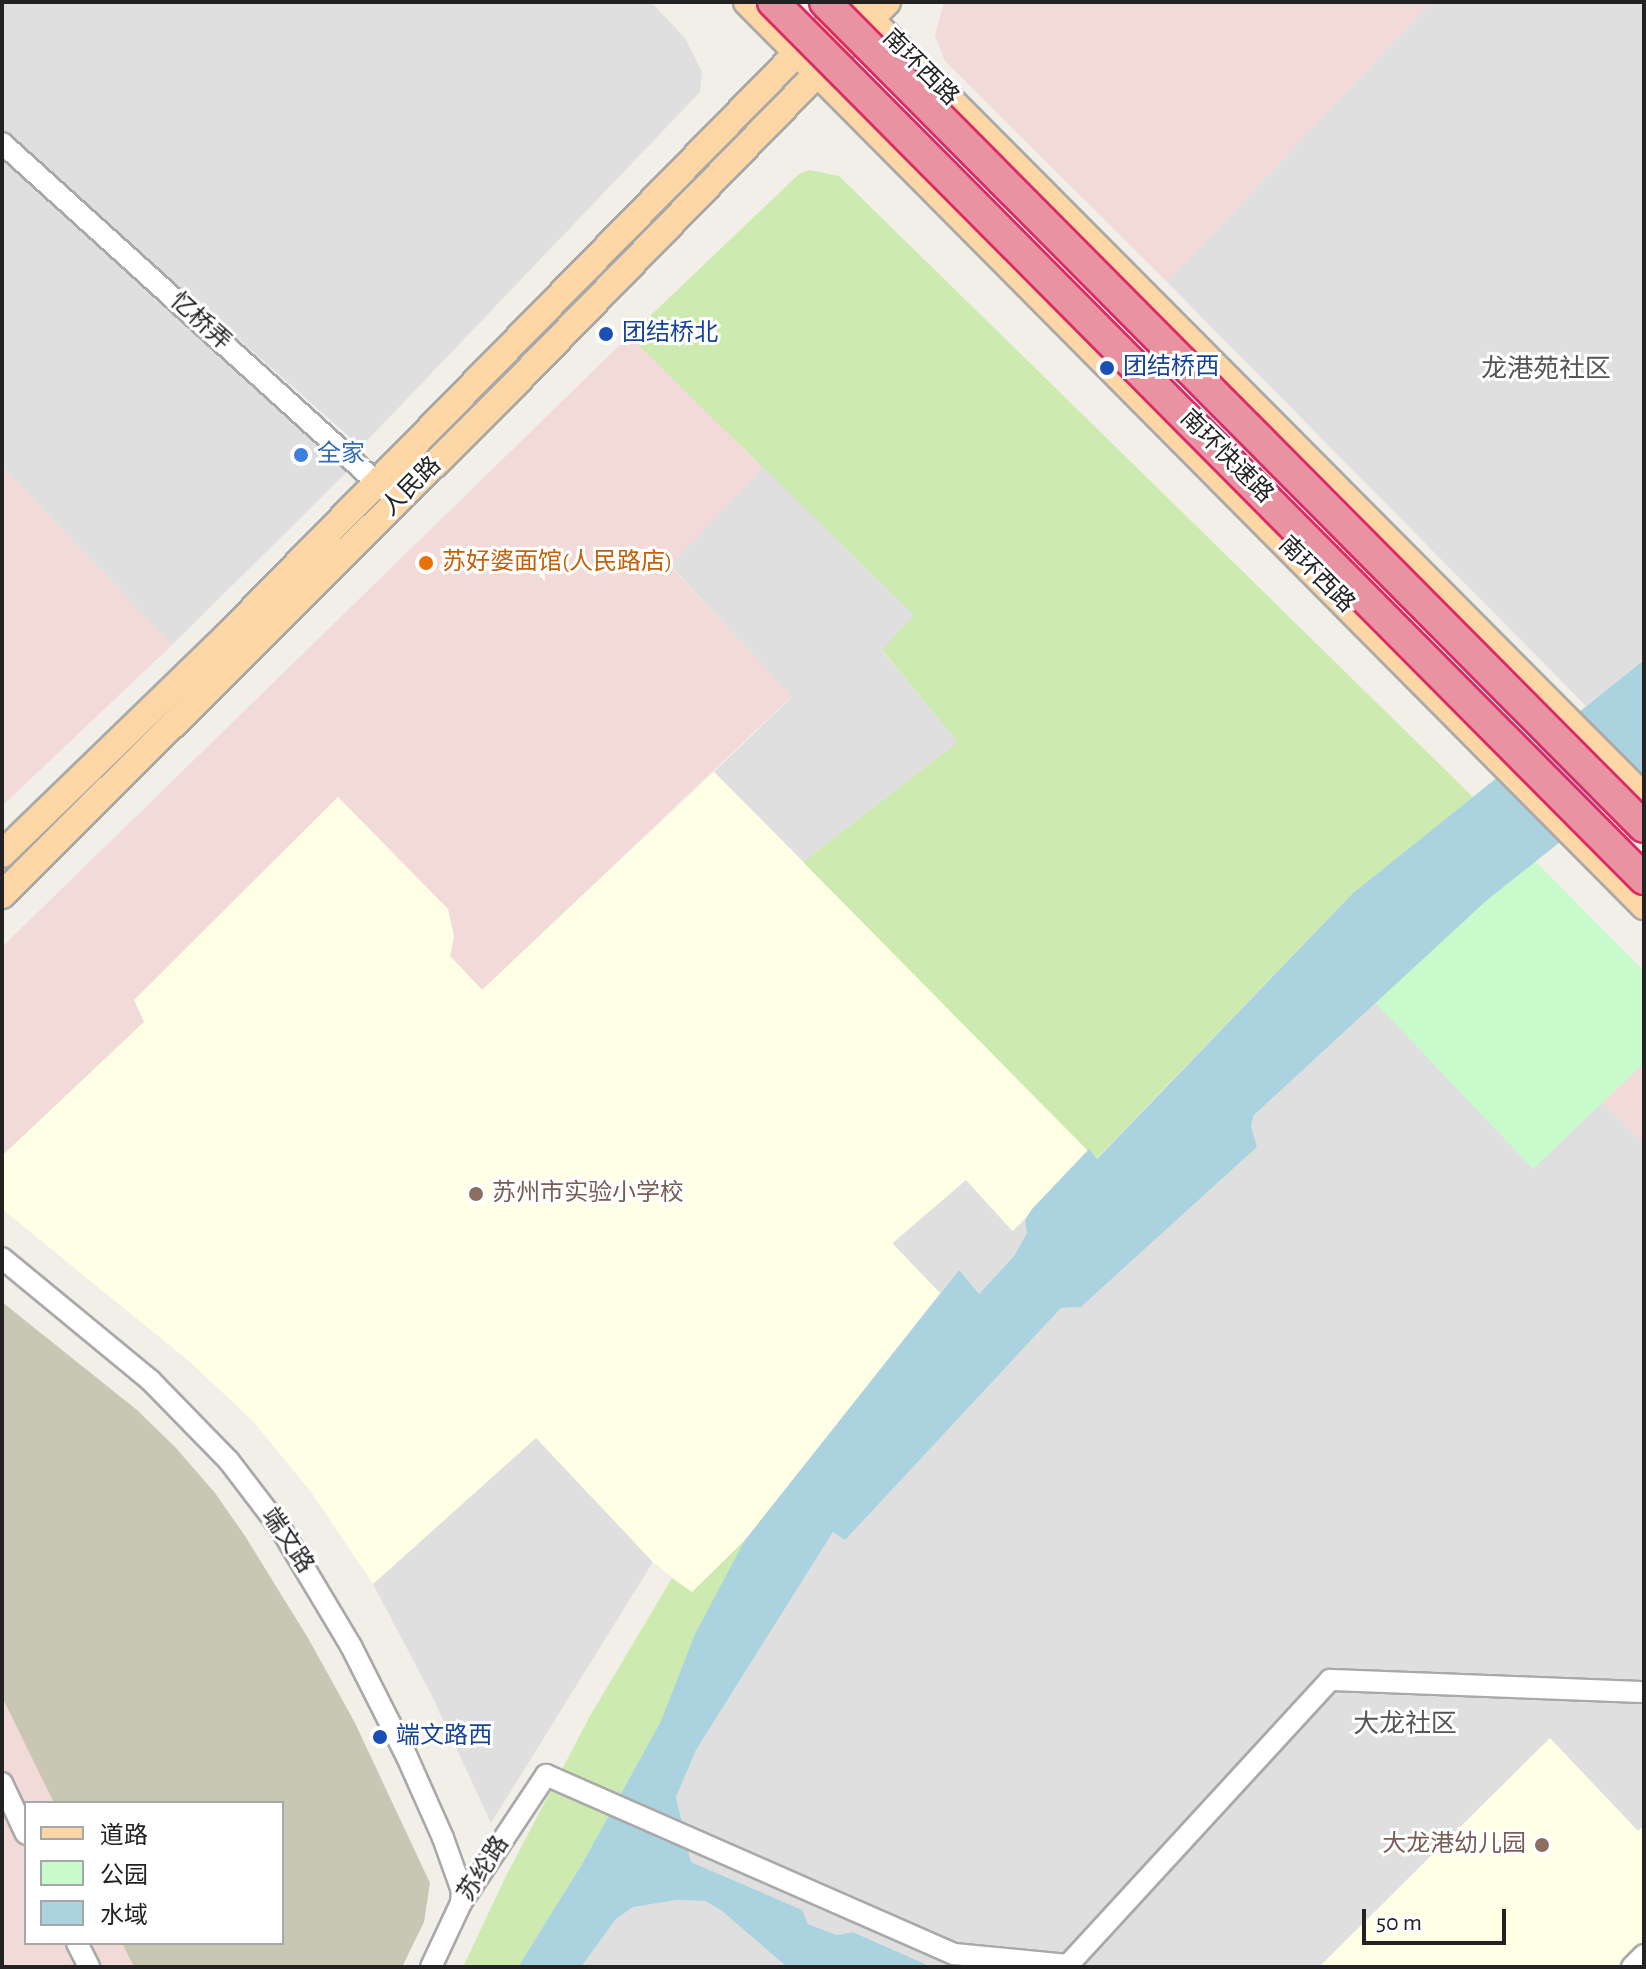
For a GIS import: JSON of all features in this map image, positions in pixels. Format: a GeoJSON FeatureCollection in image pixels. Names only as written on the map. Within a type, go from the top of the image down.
{"type":"FeatureCollection","features":[{"type":"Feature","properties":{"kind":"highway","name":"南环快速路"},"geometry":{"type":"LineString","coordinates":[[773,2],[1644,879]]}},
{"type":"Feature","properties":{"kind":"highway","name":"南环快速路"},"geometry":{"type":"LineString","coordinates":[[858,5],[1644,827]]}},
{"type":"Feature","properties":{"kind":"main road","name":"南环西路"},"geometry":{"type":"LineString","coordinates":[[747,2],[1644,906]]}},
{"type":"Feature","properties":{"kind":"main road","name":"南环西路"},"geometry":{"type":"LineString","coordinates":[[858,5],[1554,703],[1643,797]]}},
{"type":"Feature","properties":{"kind":"main road","name":"人民路"},"geometry":{"type":"LineString","coordinates":[[2,854],[378,483],[797,53],[858,5]]}},
{"type":"Feature","properties":{"kind":"main road","name":"人民路"},"geometry":{"type":"LineString","coordinates":[[2,895],[397,502],[817,74],[858,5]]}},
{"type":"Feature","properties":{"kind":"street","name":"忆桥弄"},"geometry":{"type":"LineString","coordinates":[[2,143],[397,502]]}},
{"type":"Feature","properties":{"kind":"street","name":"端文路"},"geometry":{"type":"LineString","coordinates":[[2,1258],[150,1380],[229,1461],[281,1529],[343,1633],[407,1757],[443,1838],[462,1891],[461,1903]]}},
{"type":"Feature","properties":{"kind":"street","name":"苏纶路"},"geometry":{"type":"LineString","coordinates":[[431,1967],[461,1903],[546,1775],[954,1954],[1068,1965],[1330,1680],[1644,1692]]}},
{"type":"Feature","properties":{"kind":"street"},"geometry":{"type":"LineString","coordinates":[[2,1783],[24,1830]]}},
{"type":"Feature","properties":{"kind":"street"},"geometry":{"type":"LineString","coordinates":[[78,1945],[89,1967]]}},
{"type":"Feature","properties":{"kind":"street"},"geometry":{"type":"LineString","coordinates":[[1632,1967],[1644,1955]]}},
{"type":"Feature","properties":{"kind":"shaded area"},"geometry":{"type":"Polygon","coordinates":[[[2,2],[651,2],[685,38],[702,72],[700,92],[361,447],[2,131],[2,2]]]}},
{"type":"Feature","properties":{"kind":"shaded area"},"geometry":{"type":"Polygon","coordinates":[[[944,2],[1431,2],[1167,282],[945,61],[935,36],[944,2]]]}},
{"type":"Feature","properties":{"kind":"shaded area"},"geometry":{"type":"Polygon","coordinates":[[[1431,2],[1644,2],[1644,660],[1586,706],[1167,282],[1431,2]]]}},
{"type":"Feature","properties":{"kind":"shaded area"},"geometry":{"type":"Polygon","coordinates":[[[2,148],[354,465],[172,645],[2,466],[2,148]]]}},
{"type":"Feature","properties":{"kind":"shaded area"},"geometry":{"type":"Polygon","coordinates":[[[629,336],[765,465],[670,566],[792,696],[482,990],[450,956],[454,936],[145,1021],[2,1156],[2,947],[629,336]]]}},
{"type":"Feature","properties":{"kind":"shaded area"},"geometry":{"type":"Polygon","coordinates":[[[765,465],[915,615],[882,651],[959,742],[803,862],[714,772],[792,697],[670,565],[765,465]]]}},
{"type":"Feature","properties":{"kind":"shaded area"},"geometry":{"type":"Polygon","coordinates":[[[2,466],[172,645],[2,806],[2,466]]]}},
{"type":"Feature","properties":{"kind":"shaded area","name":"苏州市实验小学校"},"geometry":{"type":"Polygon","coordinates":[[[714,772],[1089,1149],[1013,1231],[966,1180],[892,1243],[940,1293],[745,1540],[692,1593],[653,1562],[536,1438],[373,1584],[311,1492],[253,1421],[190,1362],[2,1209],[2,1156],[144,1022],[134,1000],[338,797],[448,909],[454,936],[450,956],[482,990],[714,772]]]}},
{"type":"Feature","properties":{"kind":"shaded area"},"geometry":{"type":"Polygon","coordinates":[[[1375,1002],[1533,1168],[1602,1102],[1644,1144],[1644,1826],[1638,1831],[1550,1739],[1319,1967],[932,1967],[854,1932],[837,1935],[808,1924],[801,1910],[691,1862],[676,1797],[696,1750],[833,1532],[845,1539],[1061,1308],[1072,1308],[1093,1296],[1257,1147],[1251,1126],[1254,1115],[1375,1002]]]}},
{"type":"Feature","properties":{"kind":"shaded area"},"geometry":{"type":"Polygon","coordinates":[[[1644,1063],[1644,1144],[1602,1102],[1644,1063]]]}},
{"type":"Feature","properties":{"kind":"shaded area"},"geometry":{"type":"Polygon","coordinates":[[[966,1180],[1012,1231],[1025,1220],[1027,1233],[1014,1256],[978,1295],[959,1270],[940,1293],[892,1244],[966,1180]]]}},
{"type":"Feature","properties":{"kind":"shaded area"},"geometry":{"type":"Polygon","coordinates":[[[2,1302],[137,1410],[176,1448],[215,1493],[245,1536],[308,1638],[355,1723],[430,1883],[424,1922],[402,1967],[134,1967],[123,1945],[284,1945],[284,1801],[53,1801],[2,1697],[2,1302]]]}},
{"type":"Feature","properties":{"kind":"shaded area"},"geometry":{"type":"Polygon","coordinates":[[[536,1437],[653,1562],[491,1823],[433,1698],[373,1584],[536,1437]]]}},
{"type":"Feature","properties":{"kind":"shaded area"},"geometry":{"type":"Polygon","coordinates":[[[2,1697],[53,1801],[24,1801],[24,1945],[123,1945],[134,1967],[2,1967],[2,1697]]]}},
{"type":"Feature","properties":{"kind":"shaded area","name":"大龙港幼儿园"},"geometry":{"type":"Polygon","coordinates":[[[1550,1738],[1638,1831],[1644,1826],[1644,1941],[1618,1967],[1319,1967],[1550,1738]]]}},
{"type":"Feature","properties":{"kind":"shaded area"},"geometry":{"type":"Polygon","coordinates":[[[677,1900],[705,1901],[722,1911],[787,1967],[581,1967],[616,1919],[633,1907],[677,1900]]]}},
{"type":"Feature","properties":{"kind":"green space"},"geometry":{"type":"Polygon","coordinates":[[[810,170],[839,176],[1473,797],[1353,893],[1096,1159],[803,862],[958,742],[882,650],[914,615],[629,336],[799,174],[810,170]]]}},
{"type":"Feature","properties":{"kind":"green space"},"geometry":{"type":"Polygon","coordinates":[[[1535,861],[1644,971],[1644,1063],[1533,1169],[1375,1002],[1535,861]]]}},
{"type":"Feature","properties":{"kind":"green space"},"geometry":{"type":"Polygon","coordinates":[[[745,1540],[661,1721],[582,1864],[518,1967],[463,1967],[506,1876],[590,1716],[672,1578],[692,1592],[745,1540]]]}},
{"type":"Feature","properties":{"kind":"water"},"geometry":{"type":"Polygon","coordinates":[[[1644,660],[1644,775],[1486,901],[1254,1115],[1251,1126],[1257,1147],[1081,1307],[1061,1308],[845,1540],[833,1532],[696,1750],[676,1797],[691,1862],[802,1910],[808,1924],[837,1935],[853,1932],[932,1967],[787,1967],[722,1911],[705,1901],[677,1900],[633,1907],[616,1919],[581,1967],[518,1967],[582,1864],[661,1721],[695,1634],[745,1540],[959,1270],[979,1294],[1014,1256],[1027,1233],[1025,1220],[1032,1209],[1089,1149],[1097,1159],[1353,893],[1644,660]]]}},
{"type":"Feature","properties":{"kind":"place","name":"团结桥北"},"geometry":{"type":"Point","coordinates":[606,334]}},
{"type":"Feature","properties":{"kind":"place","name":"团结桥西"},"geometry":{"type":"Point","coordinates":[1107,368]}},
{"type":"Feature","properties":{"kind":"place","name":"全家"},"geometry":{"type":"Point","coordinates":[301,455]}},
{"type":"Feature","properties":{"kind":"place","name":"苏好婆面馆(人民路店)"},"geometry":{"type":"Point","coordinates":[426,563]}},
{"type":"Feature","properties":{"kind":"place","name":"苏州市实验小学校"},"geometry":{"type":"Point","coordinates":[476,1194]}},
{"type":"Feature","properties":{"kind":"place","name":"端文路西"},"geometry":{"type":"Point","coordinates":[380,1737]}},
{"type":"Feature","properties":{"kind":"place","name":"大龙港幼儿园"},"geometry":{"type":"Point","coordinates":[1542,1845]}},
{"type":"Feature","properties":{"kind":"district","name":"龙港苑社区"},"geometry":{"type":"Point","coordinates":[1546,370]}},
{"type":"Feature","properties":{"kind":"district","name":"大龙社区"},"geometry":{"type":"Point","coordinates":[1405,1725]}}]}
